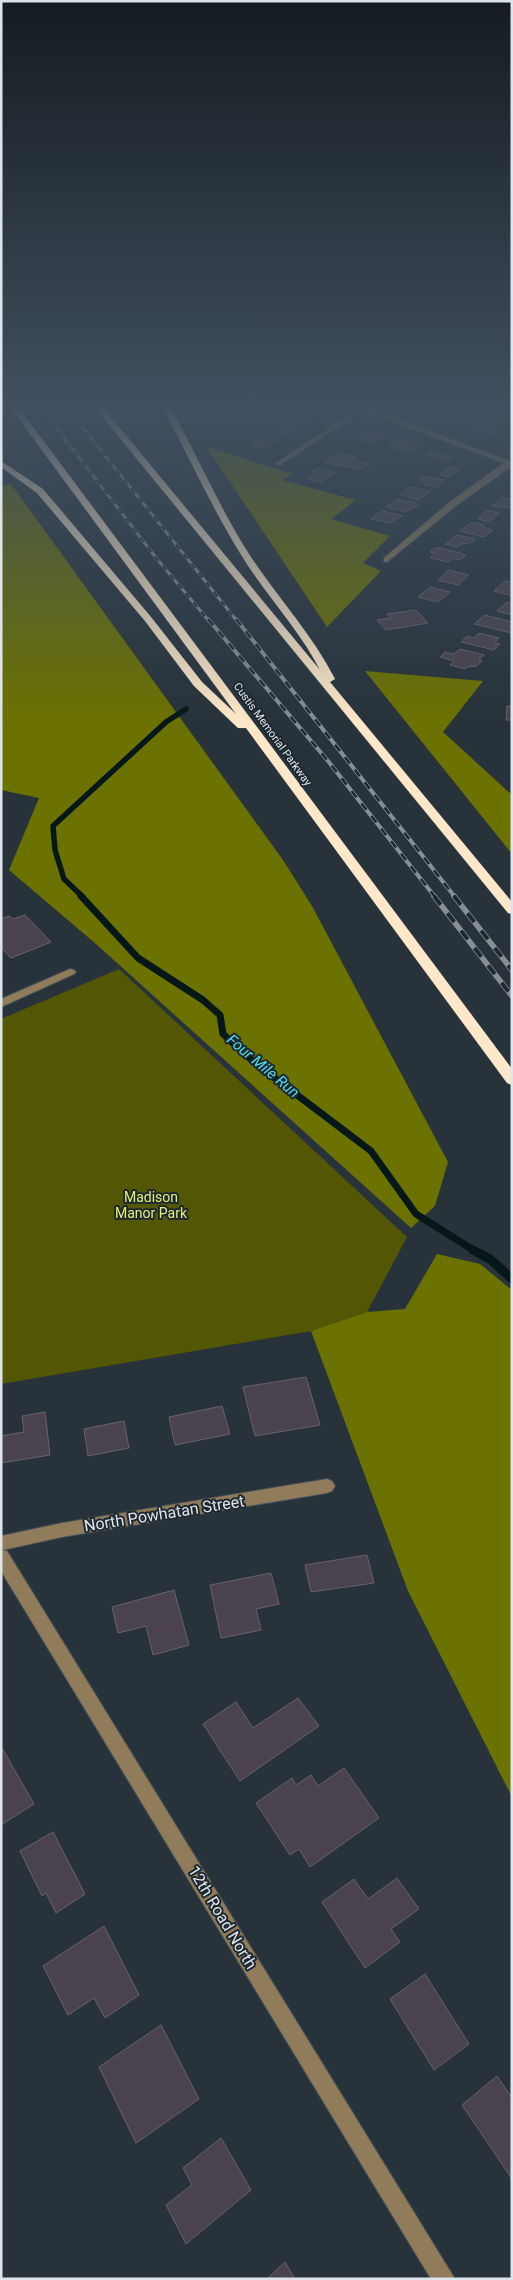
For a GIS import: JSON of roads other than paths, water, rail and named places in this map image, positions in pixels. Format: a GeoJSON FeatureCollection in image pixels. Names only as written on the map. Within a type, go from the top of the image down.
{"type":"FeatureCollection","features":[{"type":"Feature","properties":{"kind":"highway"},"geometry":{"type":"LineString","coordinates":[[56,510],[148,619],[198,684],[270,752]]}},
{"type":"Feature","properties":{"kind":"highway","name":"Custis Memorial Parkway"},"geometry":{"type":"LineString","coordinates":[[91,510],[512,1080]]}},
{"type":"Feature","properties":{"kind":"highway"},"geometry":{"type":"LineString","coordinates":[[184,510],[512,910]]}},
{"type":"Feature","properties":{"kind":"highway"},"geometry":{"type":"LineString","coordinates":[[221,510],[244,553],[286,614],[316,652],[342,703]]}},
{"type":"Feature","properties":{"kind":"street"},"geometry":{"type":"LineString","coordinates":[[387,560],[445,510]]}},
{"type":"Feature","properties":{"kind":"street"},"geometry":{"type":"LineString","coordinates":[[1,1003],[70,972]]}},
{"type":"Feature","properties":{"kind":"street","name":"North Powhatan Street"},"geometry":{"type":"LineString","coordinates":[[1,1543],[90,1525],[327,1486]]}},
{"type":"Feature","properties":{"kind":"street","name":"12th Road North"},"geometry":{"type":"LineString","coordinates":[[1,1556],[444,2279]]}},
{"type":"Feature","properties":{"kind":"waterway","name":"Four Mile Run"},"geometry":{"type":"LineString","coordinates":[[83,897],[64,879],[55,850],[53,826],[166,722],[186,709]]}},
{"type":"Feature","properties":{"kind":"waterway","name":"Four Mile Run"},"geometry":{"type":"LineString","coordinates":[[81,896],[138,958],[203,1000],[220,1015],[223,1034],[255,1063],[371,1151],[416,1214],[475,1251]]}},
{"type":"Feature","properties":{"kind":"waterway","name":"Four Mile Run"},"geometry":{"type":"LineString","coordinates":[[473,1250],[490,1259],[512,1279]]}},
{"type":"Feature","properties":{"kind":"railway"},"geometry":{"type":"LineString","coordinates":[[120,510],[157,559],[209,621]]}},
{"type":"Feature","properties":{"kind":"railway"},"geometry":{"type":"LineString","coordinates":[[149,510],[237,621]]}},
{"type":"Feature","properties":{"kind":"railway"},"geometry":{"type":"LineString","coordinates":[[208,619],[328,761],[435,897]]}},
{"type":"Feature","properties":{"kind":"railway"},"geometry":{"type":"LineString","coordinates":[[236,619],[455,897]]}},
{"type":"Feature","properties":{"kind":"railway"},"geometry":{"type":"LineString","coordinates":[[434,896],[512,996]]}},
{"type":"Feature","properties":{"kind":"railway"},"geometry":{"type":"LineString","coordinates":[[454,896],[512,970]]}},
{"type":"Feature","properties":{"kind":"park label","name":"Madison Manor Park"},"geometry":{"type":"Point","coordinates":[151,1206]}}]}
